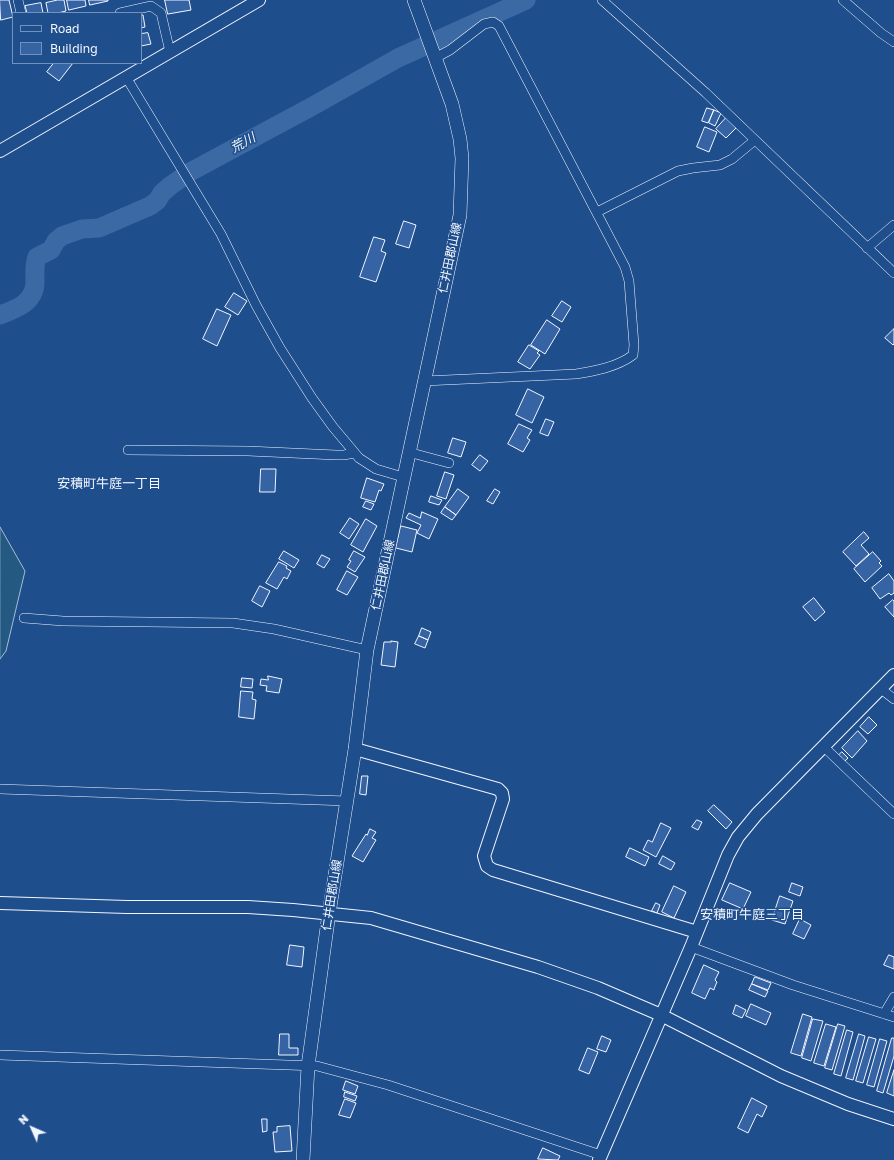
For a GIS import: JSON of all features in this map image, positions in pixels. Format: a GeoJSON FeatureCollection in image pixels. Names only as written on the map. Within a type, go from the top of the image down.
{"type":"FeatureCollection","features":[{"type":"Feature","properties":{"kind":"main road","name":"仁井田郡山線"},"geometry":{"type":"LineString","coordinates":[[303,1160],[308,1066],[329,913],[355,748],[367,650],[408,452],[460,214],[462,158],[460,139],[452,104],[414,0]]}},
{"type":"Feature","properties":{"kind":"street"},"geometry":{"type":"LineString","coordinates":[[18,0],[21,12]]}},
{"type":"Feature","properties":{"kind":"street"},"geometry":{"type":"LineString","coordinates":[[0,151],[259,0]]}},
{"type":"Feature","properties":{"kind":"street"},"geometry":{"type":"LineString","coordinates":[[602,0],[706,93],[894,273]]}},
{"type":"Feature","properties":{"kind":"street"},"geometry":{"type":"LineString","coordinates":[[843,0],[881,33],[894,42]]}},
{"type":"Feature","properties":{"kind":"street"},"geometry":{"type":"LineString","coordinates":[[124,12],[151,6],[159,10],[170,52]]}},
{"type":"Feature","properties":{"kind":"street"},"geometry":{"type":"LineString","coordinates":[[424,381],[576,374],[604,368],[627,358],[632,355],[634,345],[629,277],[597,212],[502,31],[496,23],[493,22],[484,24],[453,48],[435,58]]}},
{"type":"Feature","properties":{"kind":"street"},"geometry":{"type":"LineString","coordinates":[[126,77],[221,234],[256,305],[280,348],[312,398],[333,427],[354,452],[371,467],[403,478]]}},
{"type":"Feature","properties":{"kind":"street"},"geometry":{"type":"LineString","coordinates":[[597,212],[678,171],[693,168],[714,167],[726,163],[755,140]]}},
{"type":"Feature","properties":{"kind":"street"},"geometry":{"type":"LineString","coordinates":[[867,248],[894,225]]}},
{"type":"Feature","properties":{"kind":"street"},"geometry":{"type":"LineString","coordinates":[[128,450],[248,451],[336,455],[344,455],[354,452]]}},
{"type":"Feature","properties":{"kind":"street"},"geometry":{"type":"LineString","coordinates":[[408,452],[449,463]]}},
{"type":"Feature","properties":{"kind":"street"},"geometry":{"type":"LineString","coordinates":[[24,618],[63,621],[233,623],[274,629],[367,650]]}},
{"type":"Feature","properties":{"kind":"street"},"geometry":{"type":"LineString","coordinates":[[0,1055],[317,1066],[388,1085],[600,1157],[691,947],[728,855],[738,837],[757,814],[824,748],[894,675]]}},
{"type":"Feature","properties":{"kind":"street"},"geometry":{"type":"LineString","coordinates":[[881,689],[894,699]]}},
{"type":"Feature","properties":{"kind":"street"},"geometry":{"type":"LineString","coordinates":[[355,748],[498,788],[502,793],[503,799],[484,856],[487,866],[493,870],[697,932]]}},
{"type":"Feature","properties":{"kind":"street"},"geometry":{"type":"LineString","coordinates":[[824,748],[894,814]]}},
{"type":"Feature","properties":{"kind":"street"},"geometry":{"type":"LineString","coordinates":[[0,789],[347,801]]}},
{"type":"Feature","properties":{"kind":"street"},"geometry":{"type":"LineString","coordinates":[[0,904],[143,907],[248,907],[329,913],[371,918],[538,967],[598,988],[661,1015],[781,1076],[848,1104],[894,1119]]}},
{"type":"Feature","properties":{"kind":"street"},"geometry":{"type":"LineString","coordinates":[[691,947],[793,985],[894,1017]]}},
{"type":"Feature","properties":{"kind":"street"},"geometry":{"type":"LineString","coordinates":[[884,1014],[894,997]]}},
{"type":"Feature","properties":{"kind":"shaded area"},"geometry":{"type":"Polygon","coordinates":[[[0,527],[25,571],[6,651],[0,659],[0,527]]]}},
{"type":"Feature","properties":{"kind":"building"},"geometry":{"type":"Polygon","coordinates":[[[0,0],[9,0],[12,17],[1,20],[0,0]]]}},
{"type":"Feature","properties":{"kind":"building"},"geometry":{"type":"Polygon","coordinates":[[[64,0],[66,11],[48,12],[46,3],[64,0]]]}},
{"type":"Feature","properties":{"kind":"building"},"geometry":{"type":"Polygon","coordinates":[[[67,0],[85,0],[86,6],[69,10],[67,0]]]}},
{"type":"Feature","properties":{"kind":"building"},"geometry":{"type":"Polygon","coordinates":[[[89,0],[108,0],[108,1],[90,5],[89,0]]]}},
{"type":"Feature","properties":{"kind":"building"},"geometry":{"type":"Polygon","coordinates":[[[165,0],[189,0],[191,10],[168,14],[165,0]]]}},
{"type":"Feature","properties":{"kind":"building"},"geometry":{"type":"Polygon","coordinates":[[[41,3],[43,12],[27,12],[25,6],[41,3]]]}},
{"type":"Feature","properties":{"kind":"building"},"geometry":{"type":"Polygon","coordinates":[[[142,15],[143,15],[145,27],[142,28],[142,15]]]}},
{"type":"Feature","properties":{"kind":"building"},"geometry":{"type":"Polygon","coordinates":[[[148,33],[151,44],[142,46],[142,34],[148,33]]]}},
{"type":"Feature","properties":{"kind":"building"},"geometry":{"type":"Polygon","coordinates":[[[53,64],[72,64],[59,81],[47,72],[53,64]]]}},
{"type":"Feature","properties":{"kind":"building"},"geometry":{"type":"Polygon","coordinates":[[[707,108],[714,110],[708,123],[702,121],[707,108]]]}},
{"type":"Feature","properties":{"kind":"building"},"geometry":{"type":"Polygon","coordinates":[[[714,110],[721,113],[715,126],[709,123],[714,110]]]}},
{"type":"Feature","properties":{"kind":"building"},"geometry":{"type":"Polygon","coordinates":[[[726,118],[736,128],[726,138],[716,129],[726,118]]]}},
{"type":"Feature","properties":{"kind":"building"},"geometry":{"type":"Polygon","coordinates":[[[705,127],[717,132],[709,152],[697,147],[705,127]]]}},
{"type":"Feature","properties":{"kind":"building"},"geometry":{"type":"Polygon","coordinates":[[[404,221],[416,225],[409,248],[396,244],[404,221]]]}},
{"type":"Feature","properties":{"kind":"building"},"geometry":{"type":"Polygon","coordinates":[[[374,237],[385,240],[381,251],[386,253],[376,282],[360,277],[374,237]]]}},
{"type":"Feature","properties":{"kind":"building"},"geometry":{"type":"Polygon","coordinates":[[[234,293],[247,301],[238,315],[225,307],[234,293]]]}},
{"type":"Feature","properties":{"kind":"building"},"geometry":{"type":"Polygon","coordinates":[[[562,301],[571,307],[562,322],[552,316],[562,301]]]}},
{"type":"Feature","properties":{"kind":"building"},"geometry":{"type":"Polygon","coordinates":[[[217,309],[231,315],[217,346],[203,339],[217,309]]]}},
{"type":"Feature","properties":{"kind":"building"},"geometry":{"type":"Polygon","coordinates":[[[547,320],[560,329],[545,354],[531,345],[547,320]]]}},
{"type":"Feature","properties":{"kind":"building"},"geometry":{"type":"Polygon","coordinates":[[[894,329],[894,344],[893,345],[885,338],[894,329]]]}},
{"type":"Feature","properties":{"kind":"building"},"geometry":{"type":"Polygon","coordinates":[[[529,345],[539,351],[537,353],[540,355],[530,369],[518,362],[529,345]]]}},
{"type":"Feature","properties":{"kind":"building"},"geometry":{"type":"Polygon","coordinates":[[[528,389],[544,397],[532,423],[516,415],[528,389]]]}},
{"type":"Feature","properties":{"kind":"building"},"geometry":{"type":"Polygon","coordinates":[[[546,419],[554,422],[548,436],[540,433],[546,419]]]}},
{"type":"Feature","properties":{"kind":"building"},"geometry":{"type":"Polygon","coordinates":[[[519,424],[532,430],[527,438],[530,440],[523,452],[508,444],[519,424]]]}},
{"type":"Feature","properties":{"kind":"building"},"geometry":{"type":"Polygon","coordinates":[[[453,438],[466,442],[461,457],[448,453],[453,438]]]}},
{"type":"Feature","properties":{"kind":"building"},"geometry":{"type":"Polygon","coordinates":[[[480,455],[488,461],[480,471],[472,465],[480,455]]]}},
{"type":"Feature","properties":{"kind":"building"},"geometry":{"type":"Polygon","coordinates":[[[261,469],[276,469],[275,492],[260,492],[261,469]]]}},
{"type":"Feature","properties":{"kind":"building"},"geometry":{"type":"Polygon","coordinates":[[[445,472],[454,475],[446,499],[437,496],[445,472]]]}},
{"type":"Feature","properties":{"kind":"building"},"geometry":{"type":"Polygon","coordinates":[[[367,478],[384,484],[381,491],[379,490],[375,502],[361,498],[367,478]]]}},
{"type":"Feature","properties":{"kind":"building"},"geometry":{"type":"Polygon","coordinates":[[[458,489],[469,497],[456,515],[445,507],[458,489]]]}},
{"type":"Feature","properties":{"kind":"building"},"geometry":{"type":"Polygon","coordinates":[[[495,489],[500,492],[493,504],[487,501],[495,489]]]}},
{"type":"Feature","properties":{"kind":"building"},"geometry":{"type":"Polygon","coordinates":[[[431,496],[442,500],[439,505],[429,502],[431,496]]]}},
{"type":"Feature","properties":{"kind":"building"},"geometry":{"type":"Polygon","coordinates":[[[366,501],[374,504],[371,510],[363,507],[366,501]]]}},
{"type":"Feature","properties":{"kind":"building"},"geometry":{"type":"Polygon","coordinates":[[[445,507],[456,515],[452,520],[441,513],[445,507]]]}},
{"type":"Feature","properties":{"kind":"building"},"geometry":{"type":"Polygon","coordinates":[[[422,512],[438,519],[429,539],[417,533],[421,525],[406,518],[409,513],[420,518],[422,512]]]}},
{"type":"Feature","properties":{"kind":"building"},"geometry":{"type":"Polygon","coordinates":[[[350,518],[359,524],[349,539],[340,533],[350,518]]]}},
{"type":"Feature","properties":{"kind":"building"},"geometry":{"type":"Polygon","coordinates":[[[366,519],[377,526],[363,552],[351,545],[366,519]]]}},
{"type":"Feature","properties":{"kind":"building"},"geometry":{"type":"Polygon","coordinates":[[[401,526],[417,530],[412,552],[396,548],[401,526]]]}},
{"type":"Feature","properties":{"kind":"building"},"geometry":{"type":"Polygon","coordinates":[[[864,532],[869,538],[861,545],[869,554],[856,566],[843,552],[864,532]]]}},
{"type":"Feature","properties":{"kind":"building"},"geometry":{"type":"Polygon","coordinates":[[[284,551],[299,560],[294,568],[279,559],[284,551]]]}},
{"type":"Feature","properties":{"kind":"building"},"geometry":{"type":"Polygon","coordinates":[[[354,551],[365,557],[355,572],[347,567],[351,561],[349,560],[354,551]]]}},
{"type":"Feature","properties":{"kind":"building"},"geometry":{"type":"Polygon","coordinates":[[[873,552],[881,561],[879,563],[882,566],[865,582],[854,569],[873,552]]]}},
{"type":"Feature","properties":{"kind":"building"},"geometry":{"type":"Polygon","coordinates":[[[322,555],[330,559],[324,568],[317,564],[322,555]]]}},
{"type":"Feature","properties":{"kind":"building"},"geometry":{"type":"Polygon","coordinates":[[[279,562],[287,566],[286,568],[291,571],[287,579],[284,577],[277,589],[266,583],[279,562]]]}},
{"type":"Feature","properties":{"kind":"building"},"geometry":{"type":"Polygon","coordinates":[[[347,571],[358,577],[347,595],[337,590],[347,571]]]}},
{"type":"Feature","properties":{"kind":"building"},"geometry":{"type":"Polygon","coordinates":[[[889,574],[894,581],[894,593],[891,595],[889,593],[880,599],[872,588],[889,574]]]}},
{"type":"Feature","properties":{"kind":"building"},"geometry":{"type":"Polygon","coordinates":[[[260,586],[270,591],[262,607],[252,601],[260,586]]]}},
{"type":"Feature","properties":{"kind":"building"},"geometry":{"type":"Polygon","coordinates":[[[814,598],[825,612],[815,621],[803,607],[814,598]]]}},
{"type":"Feature","properties":{"kind":"building"},"geometry":{"type":"Polygon","coordinates":[[[893,600],[894,601],[894,617],[885,607],[893,600]]]}},
{"type":"Feature","properties":{"kind":"building"},"geometry":{"type":"Polygon","coordinates":[[[422,628],[431,632],[428,640],[419,636],[422,628]]]}},
{"type":"Feature","properties":{"kind":"building"},"geometry":{"type":"Polygon","coordinates":[[[419,636],[428,640],[425,648],[415,644],[419,636]]]}},
{"type":"Feature","properties":{"kind":"building"},"geometry":{"type":"Polygon","coordinates":[[[384,642],[398,642],[395,667],[381,665],[384,642]]]}},
{"type":"Feature","properties":{"kind":"building"},"geometry":{"type":"Polygon","coordinates":[[[268,676],[282,679],[279,693],[266,691],[267,686],[260,685],[261,679],[268,680],[268,676]]]}},
{"type":"Feature","properties":{"kind":"building"},"geometry":{"type":"Polygon","coordinates":[[[242,678],[253,679],[252,688],[241,687],[242,678]]]}},
{"type":"Feature","properties":{"kind":"building"},"geometry":{"type":"Polygon","coordinates":[[[241,691],[253,692],[252,699],[256,700],[254,719],[239,717],[241,691]]]}},
{"type":"Feature","properties":{"kind":"building"},"geometry":{"type":"Polygon","coordinates":[[[869,717],[877,725],[868,734],[860,727],[869,717]]]}},
{"type":"Feature","properties":{"kind":"building"},"geometry":{"type":"Polygon","coordinates":[[[858,731],[867,741],[852,758],[842,748],[858,731]]]}},
{"type":"Feature","properties":{"kind":"building"},"geometry":{"type":"Polygon","coordinates":[[[842,752],[848,758],[845,761],[839,755],[842,752]]]}},
{"type":"Feature","properties":{"kind":"building"},"geometry":{"type":"Polygon","coordinates":[[[362,776],[368,776],[366,795],[360,794],[362,776]]]}},
{"type":"Feature","properties":{"kind":"building"},"geometry":{"type":"Polygon","coordinates":[[[714,805],[732,822],[726,829],[708,811],[714,805]]]}},
{"type":"Feature","properties":{"kind":"building"},"geometry":{"type":"Polygon","coordinates":[[[697,820],[702,822],[698,830],[692,827],[697,820]]]}},
{"type":"Feature","properties":{"kind":"building"},"geometry":{"type":"Polygon","coordinates":[[[661,823],[671,828],[656,857],[643,850],[648,840],[652,842],[661,823]]]}},
{"type":"Feature","properties":{"kind":"building"},"geometry":{"type":"Polygon","coordinates":[[[370,829],[376,832],[372,838],[376,840],[363,862],[352,856],[370,829]]]}},
{"type":"Feature","properties":{"kind":"building"},"geometry":{"type":"Polygon","coordinates":[[[630,848],[649,857],[645,866],[626,857],[630,848]]]}},
{"type":"Feature","properties":{"kind":"building"},"geometry":{"type":"Polygon","coordinates":[[[663,856],[675,863],[671,870],[659,864],[663,856]]]}},
{"type":"Feature","properties":{"kind":"building"},"geometry":{"type":"Polygon","coordinates":[[[730,883],[751,892],[743,909],[722,900],[730,883]]]}},
{"type":"Feature","properties":{"kind":"building"},"geometry":{"type":"Polygon","coordinates":[[[792,883],[803,887],[800,896],[789,892],[792,883]]]}},
{"type":"Feature","properties":{"kind":"building"},"geometry":{"type":"Polygon","coordinates":[[[674,886],[686,892],[674,918],[662,912],[674,886]]]}},
{"type":"Feature","properties":{"kind":"building"},"geometry":{"type":"Polygon","coordinates":[[[780,896],[793,901],[785,924],[772,920],[780,896]]]}},
{"type":"Feature","properties":{"kind":"building"},"geometry":{"type":"Polygon","coordinates":[[[656,903],[660,905],[657,913],[652,911],[656,903]]]}},
{"type":"Feature","properties":{"kind":"building"},"geometry":{"type":"Polygon","coordinates":[[[800,919],[811,925],[804,939],[793,934],[800,919]]]}},
{"type":"Feature","properties":{"kind":"building"},"geometry":{"type":"Polygon","coordinates":[[[290,945],[304,947],[302,967],[287,965],[290,945]]]}},
{"type":"Feature","properties":{"kind":"building"},"geometry":{"type":"Polygon","coordinates":[[[889,955],[894,957],[894,969],[884,965],[889,955]]]}},
{"type":"Feature","properties":{"kind":"building"},"geometry":{"type":"Polygon","coordinates":[[[704,965],[719,972],[715,980],[717,982],[714,990],[710,988],[705,999],[692,993],[704,965]]]}},
{"type":"Feature","properties":{"kind":"building"},"geometry":{"type":"Polygon","coordinates":[[[755,977],[771,983],[768,990],[752,984],[755,977]]]}},
{"type":"Feature","properties":{"kind":"building"},"geometry":{"type":"Polygon","coordinates":[[[752,984],[768,991],[765,997],[749,990],[752,984]]]}},
{"type":"Feature","properties":{"kind":"building"},"geometry":{"type":"Polygon","coordinates":[[[751,1004],[771,1013],[766,1025],[746,1016],[751,1004]]]}},
{"type":"Feature","properties":{"kind":"building"},"geometry":{"type":"Polygon","coordinates":[[[736,1005],[746,1010],[742,1018],[733,1014],[736,1005]]]}},
{"type":"Feature","properties":{"kind":"building"},"geometry":{"type":"Polygon","coordinates":[[[803,1014],[812,1017],[801,1056],[791,1053],[803,1014]]]}},
{"type":"Feature","properties":{"kind":"building"},"geometry":{"type":"Polygon","coordinates":[[[813,1019],[823,1021],[811,1061],[802,1058],[813,1019]]]}},
{"type":"Feature","properties":{"kind":"building"},"geometry":{"type":"Polygon","coordinates":[[[826,1024],[836,1027],[824,1066],[814,1063],[826,1024]]]}},
{"type":"Feature","properties":{"kind":"building"},"geometry":{"type":"Polygon","coordinates":[[[838,1024],[845,1026],[832,1070],[825,1068],[838,1024]]]}},
{"type":"Feature","properties":{"kind":"building"},"geometry":{"type":"Polygon","coordinates":[[[847,1030],[853,1032],[841,1076],[834,1074],[847,1030]]]}},
{"type":"Feature","properties":{"kind":"building"},"geometry":{"type":"Polygon","coordinates":[[[280,1034],[289,1034],[289,1048],[298,1048],[298,1055],[279,1055],[280,1034]]]}},
{"type":"Feature","properties":{"kind":"building"},"geometry":{"type":"Polygon","coordinates":[[[859,1034],[865,1036],[853,1080],[846,1078],[859,1034]]]}},
{"type":"Feature","properties":{"kind":"building"},"geometry":{"type":"Polygon","coordinates":[[[602,1036],[611,1040],[606,1052],[597,1049],[602,1036]]]}},
{"type":"Feature","properties":{"kind":"building"},"geometry":{"type":"Polygon","coordinates":[[[869,1037],[876,1039],[863,1083],[856,1081],[869,1037]]]}},
{"type":"Feature","properties":{"kind":"building"},"geometry":{"type":"Polygon","coordinates":[[[892,1038],[894,1038],[894,1056],[883,1093],[877,1091],[892,1038]]]}},
{"type":"Feature","properties":{"kind":"building"},"geometry":{"type":"Polygon","coordinates":[[[880,1039],[887,1041],[874,1087],[867,1085],[880,1039]]]}},
{"type":"Feature","properties":{"kind":"building"},"geometry":{"type":"Polygon","coordinates":[[[588,1048],[598,1052],[589,1074],[579,1070],[588,1048]]]}},
{"type":"Feature","properties":{"kind":"building"},"geometry":{"type":"Polygon","coordinates":[[[894,1070],[894,1096],[887,1093],[894,1070]]]}},
{"type":"Feature","properties":{"kind":"building"},"geometry":{"type":"Polygon","coordinates":[[[346,1081],[358,1086],[355,1094],[343,1090],[346,1081]]]}},
{"type":"Feature","properties":{"kind":"building"},"geometry":{"type":"Polygon","coordinates":[[[345,1092],[357,1096],[355,1101],[344,1097],[345,1092]]]}},
{"type":"Feature","properties":{"kind":"building"},"geometry":{"type":"Polygon","coordinates":[[[752,1098],[767,1106],[762,1117],[757,1114],[748,1133],[738,1128],[752,1098]]]}},
{"type":"Feature","properties":{"kind":"building"},"geometry":{"type":"Polygon","coordinates":[[[345,1099],[356,1103],[350,1118],[339,1115],[345,1099]]]}},
{"type":"Feature","properties":{"kind":"building"},"geometry":{"type":"Polygon","coordinates":[[[262,1119],[267,1119],[267,1131],[263,1132],[262,1119]]]}},
{"type":"Feature","properties":{"kind":"building"},"geometry":{"type":"Polygon","coordinates":[[[290,1126],[292,1151],[275,1152],[273,1132],[277,1132],[277,1127],[290,1126]]]}},
{"type":"Feature","properties":{"kind":"building"},"geometry":{"type":"Polygon","coordinates":[[[543,1148],[560,1156],[558,1160],[538,1159],[543,1148]]]}},
{"type":"Feature","properties":{"kind":"waterway","name":"荒川"},"geometry":{"type":"LineString","coordinates":[[0,315],[18,308],[28,300],[34,290],[37,257],[51,250],[56,241],[62,236],[82,229],[99,228],[150,206],[157,201],[162,193],[170,186],[190,172],[398,58],[526,0]]}},
{"type":"Feature","properties":{"kind":"district","name":"安積町牛庭一丁目"},"geometry":{"type":"Point","coordinates":[109,484]}},
{"type":"Feature","properties":{"kind":"district","name":"安積町牛庭三丁目"},"geometry":{"type":"Point","coordinates":[752,915]}}]}
